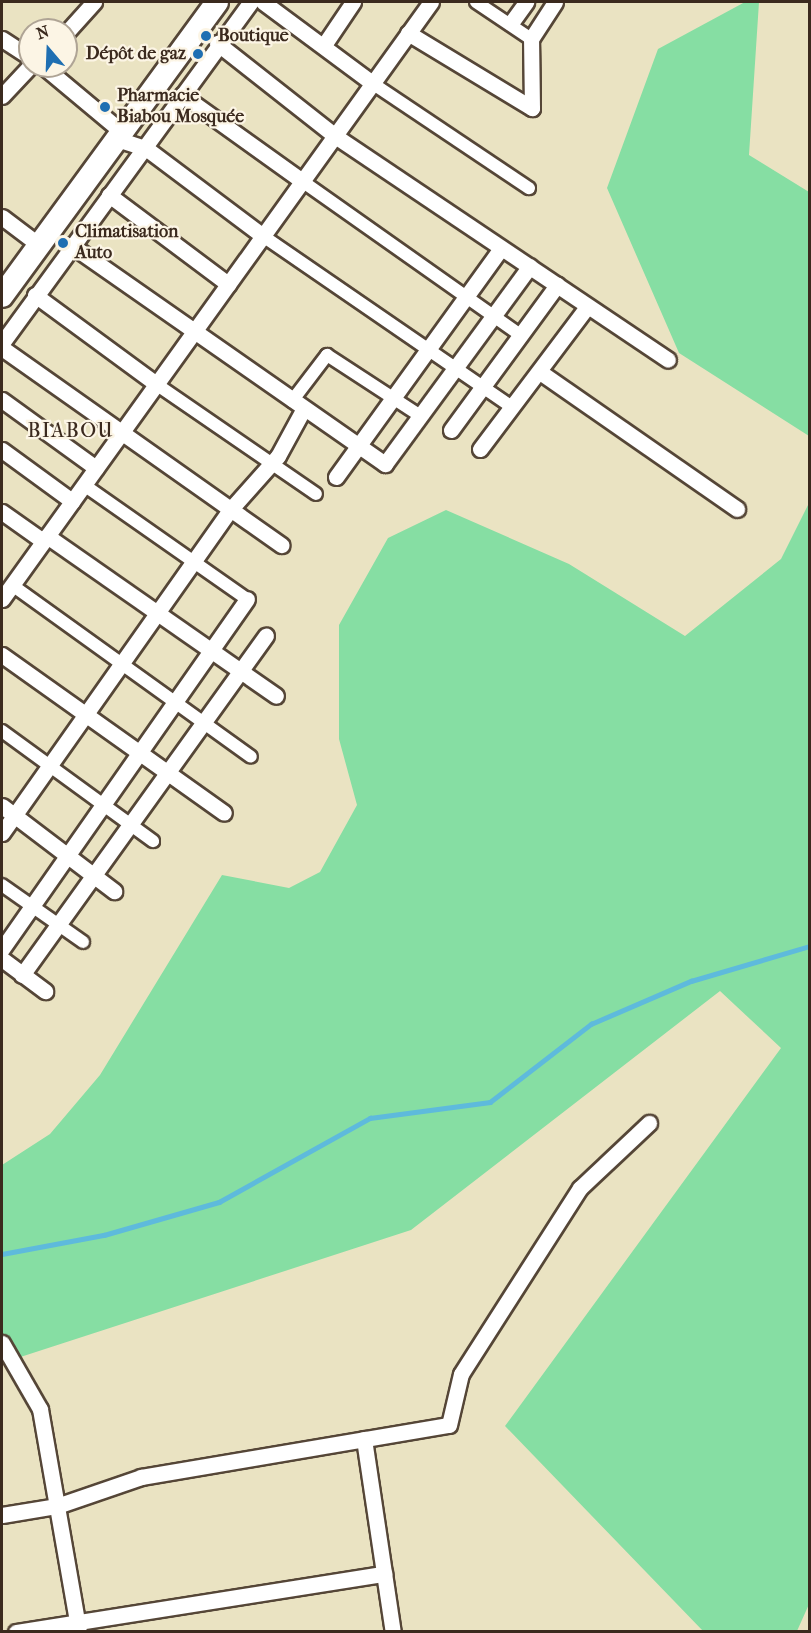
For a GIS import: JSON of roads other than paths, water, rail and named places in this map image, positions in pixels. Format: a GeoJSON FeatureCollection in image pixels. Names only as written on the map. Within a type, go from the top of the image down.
{"type":"FeatureCollection","features":[{"type":"Feature","properties":{"kind":"main road"},"geometry":{"type":"LineString","coordinates":[[2,296],[217,2]]}},
{"type":"Feature","properties":{"kind":"street"},"geometry":{"type":"LineString","coordinates":[[78,20],[94,2]]}},
{"type":"Feature","properties":{"kind":"street"},"geometry":{"type":"LineString","coordinates":[[2,343],[71,245],[147,149],[217,43],[251,2]]}},
{"type":"Feature","properties":{"kind":"street"},"geometry":{"type":"LineString","coordinates":[[262,2],[324,45],[372,83],[529,188]]}},
{"type":"Feature","properties":{"kind":"street"},"geometry":{"type":"LineString","coordinates":[[324,45],[354,2]]}},
{"type":"Feature","properties":{"kind":"street"},"geometry":{"type":"LineString","coordinates":[[2,599],[432,2]]}},
{"type":"Feature","properties":{"kind":"street"},"geometry":{"type":"LineString","coordinates":[[476,2],[511,23],[531,39]]}},
{"type":"Feature","properties":{"kind":"street"},"geometry":{"type":"LineString","coordinates":[[511,23],[526,2]]}},
{"type":"Feature","properties":{"kind":"street"},"geometry":{"type":"LineString","coordinates":[[408,33],[532,108],[531,39],[555,2]]}},
{"type":"Feature","properties":{"kind":"street"},"geometry":{"type":"LineString","coordinates":[[2,39],[18,49]]}},
{"type":"Feature","properties":{"kind":"street"},"geometry":{"type":"LineString","coordinates":[[217,43],[335,136],[668,360]]}},
{"type":"Feature","properties":{"kind":"street"},"geometry":{"type":"LineString","coordinates":[[2,96],[19,78]]}},
{"type":"Feature","properties":{"kind":"street"},"geometry":{"type":"LineString","coordinates":[[56,78],[119,136],[147,149],[262,236],[512,407]]}},
{"type":"Feature","properties":{"kind":"street"},"geometry":{"type":"LineString","coordinates":[[182,95],[520,335]]}},
{"type":"Feature","properties":{"kind":"street"},"geometry":{"type":"LineString","coordinates":[[109,195],[228,284]]}},
{"type":"Feature","properties":{"kind":"street"},"geometry":{"type":"LineString","coordinates":[[2,217],[39,245]]}},
{"type":"Feature","properties":{"kind":"street"},"geometry":{"type":"LineString","coordinates":[[71,245],[192,334],[358,448],[385,464],[457,370],[492,317],[530,266]]}},
{"type":"Feature","properties":{"kind":"street"},"geometry":{"type":"LineString","coordinates":[[336,477],[501,248]]}},
{"type":"Feature","properties":{"kind":"street"},"geometry":{"type":"LineString","coordinates":[[451,430],[484,388],[557,285]]}},
{"type":"Feature","properties":{"kind":"street"},"geometry":{"type":"LineString","coordinates":[[35,295],[269,465],[316,494]]}},
{"type":"Feature","properties":{"kind":"street"},"geometry":{"type":"LineString","coordinates":[[480,449],[587,307]]}},
{"type":"Feature","properties":{"kind":"street"},"geometry":{"type":"LineString","coordinates":[[2,348],[119,435],[281,545]]}},
{"type":"Feature","properties":{"kind":"street"},"geometry":{"type":"LineString","coordinates":[[2,833],[230,510],[269,465],[298,406],[327,355],[422,417]]}},
{"type":"Feature","properties":{"kind":"street"},"geometry":{"type":"LineString","coordinates":[[540,372],[737,509]]}},
{"type":"Feature","properties":{"kind":"street"},"geometry":{"type":"LineString","coordinates":[[2,400],[96,468]]}},
{"type":"Feature","properties":{"kind":"street"},"geometry":{"type":"LineString","coordinates":[[2,450],[72,501]]}},
{"type":"Feature","properties":{"kind":"street"},"geometry":{"type":"LineString","coordinates":[[2,949],[176,705],[247,599],[84,485]]}},
{"type":"Feature","properties":{"kind":"street"},"geometry":{"type":"LineString","coordinates":[[2,512],[157,612],[276,696]]}},
{"type":"Feature","properties":{"kind":"street"},"geometry":{"type":"LineString","coordinates":[[12,585],[251,757]]}},
{"type":"Feature","properties":{"kind":"street"},"geometry":{"type":"LineString","coordinates":[[22,975],[62,927],[238,669],[266,635]]}},
{"type":"Feature","properties":{"kind":"street"},"geometry":{"type":"LineString","coordinates":[[2,655],[224,813]]}},
{"type":"Feature","properties":{"kind":"street"},"geometry":{"type":"LineString","coordinates":[[2,731],[103,808],[153,841]]}},
{"type":"Feature","properties":{"kind":"street"},"geometry":{"type":"LineString","coordinates":[[2,806],[114,891]]}},
{"type":"Feature","properties":{"kind":"street"},"geometry":{"type":"LineString","coordinates":[[2,885],[83,942]]}},
{"type":"Feature","properties":{"kind":"street"},"geometry":{"type":"LineString","coordinates":[[2,959],[45,991]]}},
{"type":"Feature","properties":{"kind":"street"},"geometry":{"type":"LineString","coordinates":[[2,1515],[57,1506],[141,1477],[364,1438],[439,1429],[454,1420],[461,1374],[580,1188],[649,1123]]}},
{"type":"Feature","properties":{"kind":"street"},"geometry":{"type":"LineString","coordinates":[[2,1343],[36,1394],[77,1625]]}},
{"type":"Feature","properties":{"kind":"street"},"geometry":{"type":"LineString","coordinates":[[364,1438],[393,1632]]}},
{"type":"Feature","properties":{"kind":"street"},"geometry":{"type":"LineString","coordinates":[[16,1632],[77,1625],[384,1574]]}},
{"type":"Feature","properties":{"kind":"waterway"},"geometry":{"type":"LineString","coordinates":[[2,1254],[104,1235],[219,1202],[370,1118],[490,1102],[591,1024],[691,981],[810,946]]}},
{"type":"Feature","properties":{"kind":"place","name":"Boutique"},"geometry":{"type":"Point","coordinates":[206,36]}},
{"type":"Feature","properties":{"kind":"place","name":"Dépôt de gaz"},"geometry":{"type":"Point","coordinates":[198,54]}},
{"type":"Feature","properties":{"kind":"place","name":"Pharmacie Biabou Mosquée"},"geometry":{"type":"Point","coordinates":[105,107]}},
{"type":"Feature","properties":{"kind":"place","name":"Climatisation Auto"},"geometry":{"type":"Point","coordinates":[63,243]}},
{"type":"Feature","properties":{"kind":"district","name":"BIABOU"},"geometry":{"type":"Point","coordinates":[71,430]}}]}
